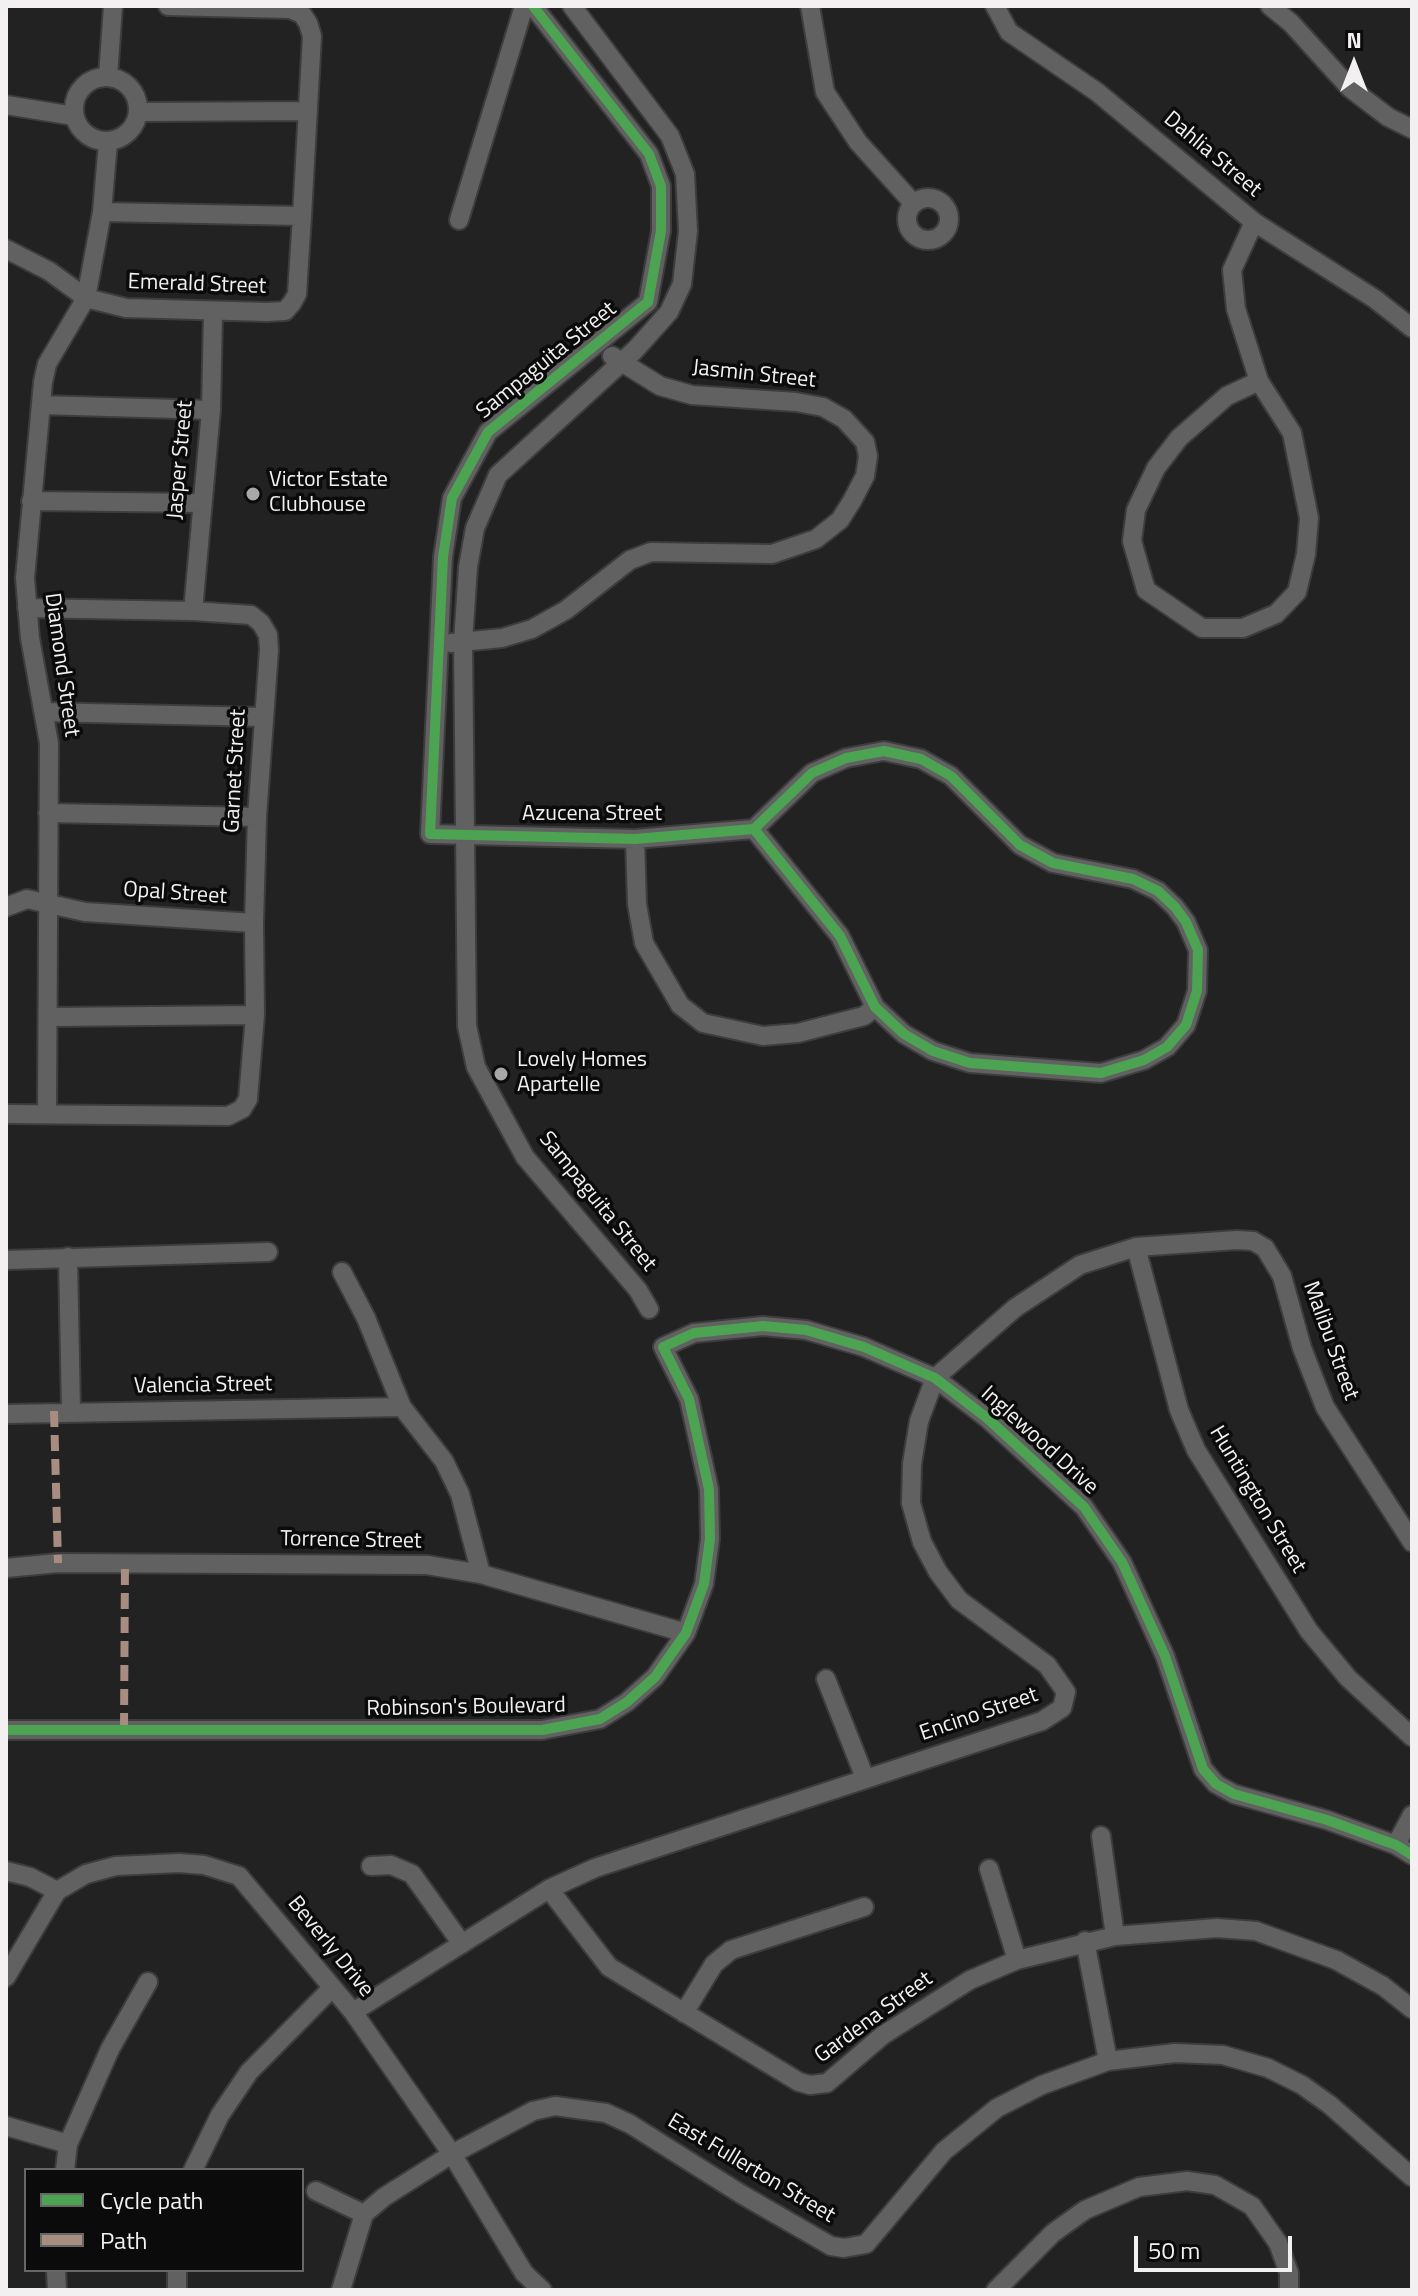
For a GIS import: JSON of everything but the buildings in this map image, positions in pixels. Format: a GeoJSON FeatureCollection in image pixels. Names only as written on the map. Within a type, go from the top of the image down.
{"type":"FeatureCollection","features":[{"type":"Feature","properties":{"kind":"street"},"geometry":{"type":"LineString","coordinates":[[108,77],[113,6]]}},
{"type":"Feature","properties":{"kind":"street"},"geometry":{"type":"LineString","coordinates":[[102,212],[302,216],[312,36],[302,14],[290,9],[168,6]]}},
{"type":"Feature","properties":{"kind":"street"},"geometry":{"type":"LineString","coordinates":[[459,220],[524,6]]}},
{"type":"Feature","properties":{"kind":"street","name":"Sampaguita Street"},"geometry":{"type":"LineString","coordinates":[[430,834],[443,557],[452,498],[488,432],[648,302],[661,231],[661,186],[649,154],[533,6]]}},
{"type":"Feature","properties":{"kind":"street","name":"Sampaguita Street"},"geometry":{"type":"LineString","coordinates":[[572,6],[670,136],[685,174],[688,231],[682,284],[669,312],[498,475],[483,503],[475,528],[468,567],[463,642],[467,1026],[476,1067],[525,1157],[638,1290],[649,1309]]}},
{"type":"Feature","properties":{"kind":"street"},"geometry":{"type":"LineString","coordinates":[[810,6],[825,92],[858,142],[913,203]]}},
{"type":"Feature","properties":{"kind":"street","name":"Dahlia Street"},"geometry":{"type":"LineString","coordinates":[[995,6],[1009,32],[1097,92],[1254,222],[1375,299],[1412,328]]}},
{"type":"Feature","properties":{"kind":"street"},"geometry":{"type":"LineString","coordinates":[[1270,6],[1291,23],[1350,88],[1388,117],[1412,129]]}},
{"type":"Feature","properties":{"kind":"street"},"geometry":{"type":"LineString","coordinates":[[108,77],[120,80],[131,88],[139,112],[129,133],[108,142],[86,135],[74,116],[75,101],[82,88],[93,79],[108,77]]}},
{"type":"Feature","properties":{"kind":"street"},"geometry":{"type":"LineString","coordinates":[[6,105],[74,116]]}},
{"type":"Feature","properties":{"kind":"street"},"geometry":{"type":"LineString","coordinates":[[139,112],[308,111]]}},
{"type":"Feature","properties":{"kind":"street","name":"Diamond Street"},"geometry":{"type":"LineString","coordinates":[[47,1113],[51,905],[49,743],[25,578],[47,364],[86,298],[102,212],[108,142]]}},
{"type":"Feature","properties":{"kind":"street","name":"Emerald Street"},"geometry":{"type":"LineString","coordinates":[[6,249],[49,271],[86,298],[126,308],[285,311],[297,294],[302,216]]}},
{"type":"Feature","properties":{"kind":"street"},"geometry":{"type":"LineString","coordinates":[[1254,222],[1236,257],[1233,287],[1236,309],[1259,381],[1292,433],[1309,518],[1306,554],[1297,592],[1276,614],[1243,628],[1202,628],[1146,590],[1132,541],[1136,510],[1156,468],[1179,438],[1227,396],[1259,381]]}},
{"type":"Feature","properties":{"kind":"street"},"geometry":{"type":"LineString","coordinates":[[648,302],[669,312]]}},
{"type":"Feature","properties":{"kind":"street","name":"Jasper Street"},"geometry":{"type":"LineString","coordinates":[[193,611],[211,410],[213,312]]}},
{"type":"Feature","properties":{"kind":"street","name":"Jasmin Street"},"geometry":{"type":"LineString","coordinates":[[441,643],[532,629],[566,610],[630,560],[651,552],[772,554],[816,539],[840,520],[865,476],[868,456],[865,442],[844,419],[823,407],[796,402],[692,395],[660,386],[597,345]]}},
{"type":"Feature","properties":{"kind":"street"},"geometry":{"type":"LineString","coordinates":[[41,405],[211,410]]}},
{"type":"Feature","properties":{"kind":"street"},"geometry":{"type":"LineString","coordinates":[[31,501],[201,503]]}},
{"type":"Feature","properties":{"kind":"street"},"geometry":{"type":"LineString","coordinates":[[27,608],[193,611]]}},
{"type":"Feature","properties":{"kind":"street","name":"Garnet Street"},"geometry":{"type":"LineString","coordinates":[[193,611],[251,615],[261,623],[268,635],[254,923]]}},
{"type":"Feature","properties":{"kind":"street"},"geometry":{"type":"LineString","coordinates":[[44,712],[262,717]]}},
{"type":"Feature","properties":{"kind":"street"},"geometry":{"type":"LineString","coordinates":[[884,751],[921,759],[951,776],[1020,845],[1053,863],[1133,879],[1158,891],[1186,922],[1198,950],[1197,991],[1186,1025],[1167,1047],[1144,1060],[1101,1073],[970,1063],[933,1051],[904,1034],[875,1007],[840,936],[754,829],[812,773],[846,758],[884,751]]}},
{"type":"Feature","properties":{"kind":"street"},"geometry":{"type":"LineString","coordinates":[[48,813],[257,817]]}},
{"type":"Feature","properties":{"kind":"street","name":"Azucena Street"},"geometry":{"type":"LineString","coordinates":[[430,834],[635,839],[754,829]]}},
{"type":"Feature","properties":{"kind":"street"},"geometry":{"type":"LineString","coordinates":[[635,839],[637,904],[644,943],[680,1005],[703,1023],[763,1036],[798,1033],[864,1016],[875,1007]]}},
{"type":"Feature","properties":{"kind":"street","name":"Opal Street"},"geometry":{"type":"LineString","coordinates":[[6,907],[27,899],[85,912],[254,923],[255,1015],[248,1099],[242,1109],[228,1116],[47,1113]]}},
{"type":"Feature","properties":{"kind":"street"},"geometry":{"type":"LineString","coordinates":[[49,1017],[255,1015]]}},
{"type":"Feature","properties":{"kind":"street"},"geometry":{"type":"LineString","coordinates":[[6,1114],[47,1113]]}},
{"type":"Feature","properties":{"kind":"street","name":"Encino Street"},"geometry":{"type":"LineString","coordinates":[[353,2012],[549,1889],[595,1868],[1042,1721],[1055,1714],[1067,1700],[1061,1682],[1047,1665],[959,1600],[922,1542],[911,1503],[912,1464],[919,1421],[935,1378],[965,1348],[1057,1278],[1104,1255],[1136,1247],[1253,1241],[1265,1248],[1282,1276]]}},
{"type":"Feature","properties":{"kind":"street","name":"Huntington Street"},"geometry":{"type":"LineString","coordinates":[[1136,1247],[1179,1410],[1196,1450],[1309,1631],[1348,1678],[1412,1737]]}},
{"type":"Feature","properties":{"kind":"street"},"geometry":{"type":"LineString","coordinates":[[6,1260],[268,1252]]}},
{"type":"Feature","properties":{"kind":"street"},"geometry":{"type":"LineString","coordinates":[[68,1257],[71,1411]]}},
{"type":"Feature","properties":{"kind":"street"},"geometry":{"type":"LineString","coordinates":[[342,1272],[366,1318],[402,1407],[444,1461],[460,1494],[481,1574]]}},
{"type":"Feature","properties":{"kind":"street","name":"Malibu Street"},"geometry":{"type":"LineString","coordinates":[[1282,1276],[1302,1348],[1325,1407],[1412,1542]]}},
{"type":"Feature","properties":{"kind":"street","name":"Inglewood Drive"},"geometry":{"type":"LineString","coordinates":[[663,1347],[694,1333],[718,1328],[763,1326],[806,1330],[864,1347],[935,1378],[987,1418],[1084,1507],[1115,1551],[1165,1656],[1203,1769],[1216,1784],[1234,1794],[1327,1820],[1396,1845],[1412,1855]]}},
{"type":"Feature","properties":{"kind":"street","name":"Robinson's Boulevard"},"geometry":{"type":"LineString","coordinates":[[6,1730],[542,1730],[600,1719],[627,1702],[655,1677],[686,1633],[704,1584],[710,1539],[709,1489],[689,1399],[663,1347]]}},
{"type":"Feature","properties":{"kind":"street","name":"Valencia Street"},"geometry":{"type":"LineString","coordinates":[[6,1414],[402,1407]]}},
{"type":"Feature","properties":{"kind":"street","name":"Torrence Street"},"geometry":{"type":"LineString","coordinates":[[6,1568],[85,1563],[427,1565],[481,1574],[686,1633]]}},
{"type":"Feature","properties":{"kind":"street"},"geometry":{"type":"LineString","coordinates":[[826,1679],[865,1778]]}},
{"type":"Feature","properties":{"kind":"street"},"geometry":{"type":"LineString","coordinates":[[1396,1845],[1412,1815]]}},
{"type":"Feature","properties":{"kind":"street"},"geometry":{"type":"LineString","coordinates":[[1101,1836],[1115,1936]]}},
{"type":"Feature","properties":{"kind":"street","name":"Beverly Drive"},"geometry":{"type":"LineString","coordinates":[[57,1891],[86,1874],[116,1866],[179,1863],[224,1869],[250,1885],[353,2012],[452,2154],[524,2273],[542,2290]]}},
{"type":"Feature","properties":{"kind":"street"},"geometry":{"type":"LineString","coordinates":[[371,1866],[391,1865],[412,1874],[462,1944]]}},
{"type":"Feature","properties":{"kind":"street"},"geometry":{"type":"LineString","coordinates":[[989,1869],[1017,1960]]}},
{"type":"Feature","properties":{"kind":"street"},"geometry":{"type":"LineString","coordinates":[[6,1871],[30,1877],[57,1891],[6,1977]]}},
{"type":"Feature","properties":{"kind":"street","name":"Gardena Street"},"geometry":{"type":"LineString","coordinates":[[549,1889],[609,1967],[799,2082],[819,2086],[924,2006],[1017,1960],[1115,1936],[1217,1928],[1256,1931],[1336,1960],[1383,1986],[1412,2009]]}},
{"type":"Feature","properties":{"kind":"street"},"geometry":{"type":"LineString","coordinates":[[684,2013],[714,1964],[731,1950],[864,1907]]}},
{"type":"Feature","properties":{"kind":"street"},"geometry":{"type":"LineString","coordinates":[[1085,1941],[1108,2061]]}},
{"type":"Feature","properties":{"kind":"street"},"geometry":{"type":"LineString","coordinates":[[65,2168],[68,2144],[110,2049],[148,1982]]}},
{"type":"Feature","properties":{"kind":"street"},"geometry":{"type":"LineString","coordinates":[[194,2168],[220,2115],[249,2072],[332,1988]]}},
{"type":"Feature","properties":{"kind":"street","name":"East Fullerton Street"},"geometry":{"type":"LineString","coordinates":[[452,2154],[533,2111],[555,2106],[606,2113],[831,2246],[856,2248],[873,2238],[944,2151],[997,2108],[1042,2085],[1108,2061],[1175,2053],[1223,2055],[1268,2068],[1330,2105],[1412,2177]]}},
{"type":"Feature","properties":{"kind":"street"},"geometry":{"type":"LineString","coordinates":[[6,2126],[68,2144]]}},
{"type":"Feature","properties":{"kind":"street"},"geometry":{"type":"LineString","coordinates":[[341,2290],[364,2214],[384,2197],[452,2154]]}},
{"type":"Feature","properties":{"kind":"street"},"geometry":{"type":"LineString","coordinates":[[996,2290],[1053,2233],[1085,2210],[1139,2187],[1187,2181],[1215,2185],[1252,2206],[1278,2243],[1289,2273],[1289,2290]]}},
{"type":"Feature","properties":{"kind":"street"},"geometry":{"type":"LineString","coordinates":[[316,2191],[364,2214]]}},
{"type":"Feature","properties":{"kind":"street"},"geometry":{"type":"LineString","coordinates":[[513,2290],[524,2273]]}},
{"type":"Feature","properties":{"kind":"marked path"},"geometry":{"type":"LineString","coordinates":[[54,1411],[58,1563]]}},
{"type":"Feature","properties":{"kind":"marked path"},"geometry":{"type":"LineString","coordinates":[[124,1729],[125,1562]]}},
{"type":"Feature","properties":{"kind":"cycle path"},"geometry":{"type":"LineString","coordinates":[[533,6],[649,154],[661,186],[661,231],[648,302],[488,432],[452,498],[443,557],[430,834],[635,839],[754,829],[812,773],[846,758],[884,751],[921,759],[951,776],[1020,845],[1053,863],[1133,879],[1158,891],[1175,907],[1186,922],[1198,950],[1197,991],[1186,1025],[1167,1047],[1144,1060],[1101,1073],[970,1063],[933,1051],[904,1034],[875,1007],[840,936],[754,829]]}},
{"type":"Feature","properties":{"kind":"cycle path"},"geometry":{"type":"LineString","coordinates":[[6,1730],[542,1730],[600,1719],[627,1702],[655,1677],[686,1633],[704,1584],[710,1539],[709,1489],[689,1399],[663,1347],[694,1333],[763,1326],[806,1330],[864,1347],[935,1378],[987,1418],[1084,1507],[1122,1562],[1165,1656],[1203,1769],[1216,1784],[1234,1794],[1327,1820],[1396,1845],[1412,1855]]}},
{"type":"Feature","properties":{"kind":"place","name":"Victor Estate Clubhouse"},"geometry":{"type":"Point","coordinates":[253,494]}},
{"type":"Feature","properties":{"kind":"place","name":"Lovely Homes Apartelle"},"geometry":{"type":"Point","coordinates":[501,1074]}}]}
